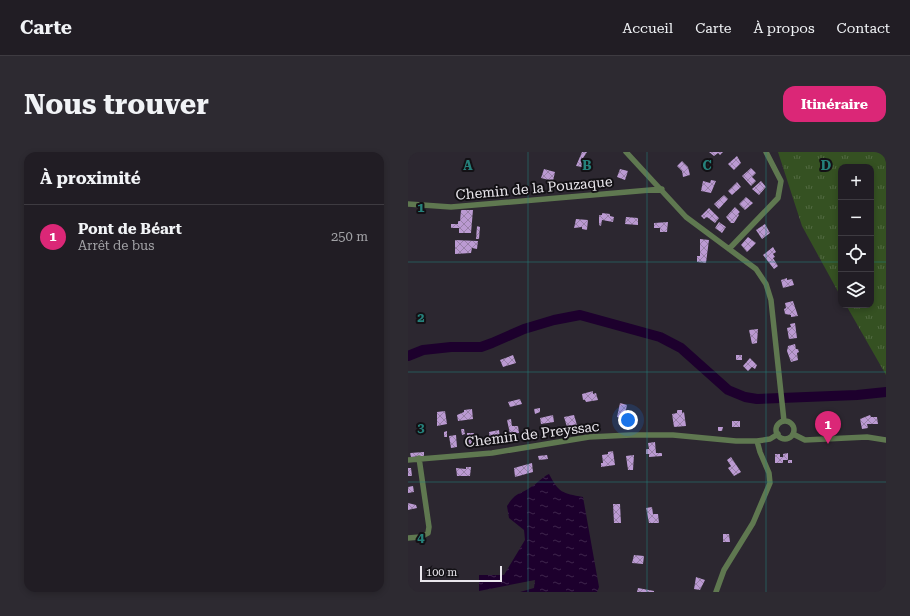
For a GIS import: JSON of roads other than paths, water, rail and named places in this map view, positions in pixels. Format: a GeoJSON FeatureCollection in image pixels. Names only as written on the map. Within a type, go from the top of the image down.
{"type":"FeatureCollection","features":[{"type":"Feature","properties":{"kind":"street"},"geometry":{"type":"LineString","coordinates":[[626,152],[662,189],[686,217],[756,269],[766,284],[771,300],[784,421]]}},
{"type":"Feature","properties":{"kind":"street"},"geometry":{"type":"LineString","coordinates":[[729,248],[778,198],[781,181],[766,152]]}},
{"type":"Feature","properties":{"kind":"street","name":"Chemin de la Pouzaque"},"geometry":{"type":"LineString","coordinates":[[408,204],[451,206],[662,189]]}},
{"type":"Feature","properties":{"kind":"street"},"geometry":{"type":"LineString","coordinates":[[784,421],[790,422],[793,426],[793,434],[789,438],[784,438],[778,434],[778,426],[784,421]]}},
{"type":"Feature","properties":{"kind":"street","name":"Chemin de Preyssac"},"geometry":{"type":"LineString","coordinates":[[408,460],[492,453],[589,437],[630,434],[672,435],[757,441],[770,439],[778,434]]}},
{"type":"Feature","properties":{"kind":"street"},"geometry":{"type":"LineString","coordinates":[[793,434],[805,440],[866,437],[886,440]]}},
{"type":"Feature","properties":{"kind":"street"},"geometry":{"type":"LineString","coordinates":[[716,592],[724,570],[753,523],[770,483],[769,473],[757,441]]}},
{"type":"Feature","properties":{"kind":"street"},"geometry":{"type":"LineString","coordinates":[[408,538],[425,535],[428,533],[429,527],[419,458]]}},
{"type":"Feature","properties":{"kind":"water"},"geometry":{"type":"Polygon","coordinates":[[[549,474],[559,489],[566,493],[583,497],[599,587],[597,592],[520,592],[534,588],[535,580],[479,591],[479,575],[504,575],[525,540],[524,530],[509,518],[507,506],[516,496],[549,474]]]}},
{"type":"Feature","properties":{"kind":"waterway"},"geometry":{"type":"LineString","coordinates":[[408,356],[423,350],[451,347],[481,347],[524,329],[554,320],[580,315],[660,337],[681,348],[728,390],[745,397],[757,399],[857,395],[886,392]]}},
{"type":"Feature","properties":{"kind":"place","name":"Pont de Béart"},"geometry":{"type":"Point","coordinates":[828,444]}}]}
